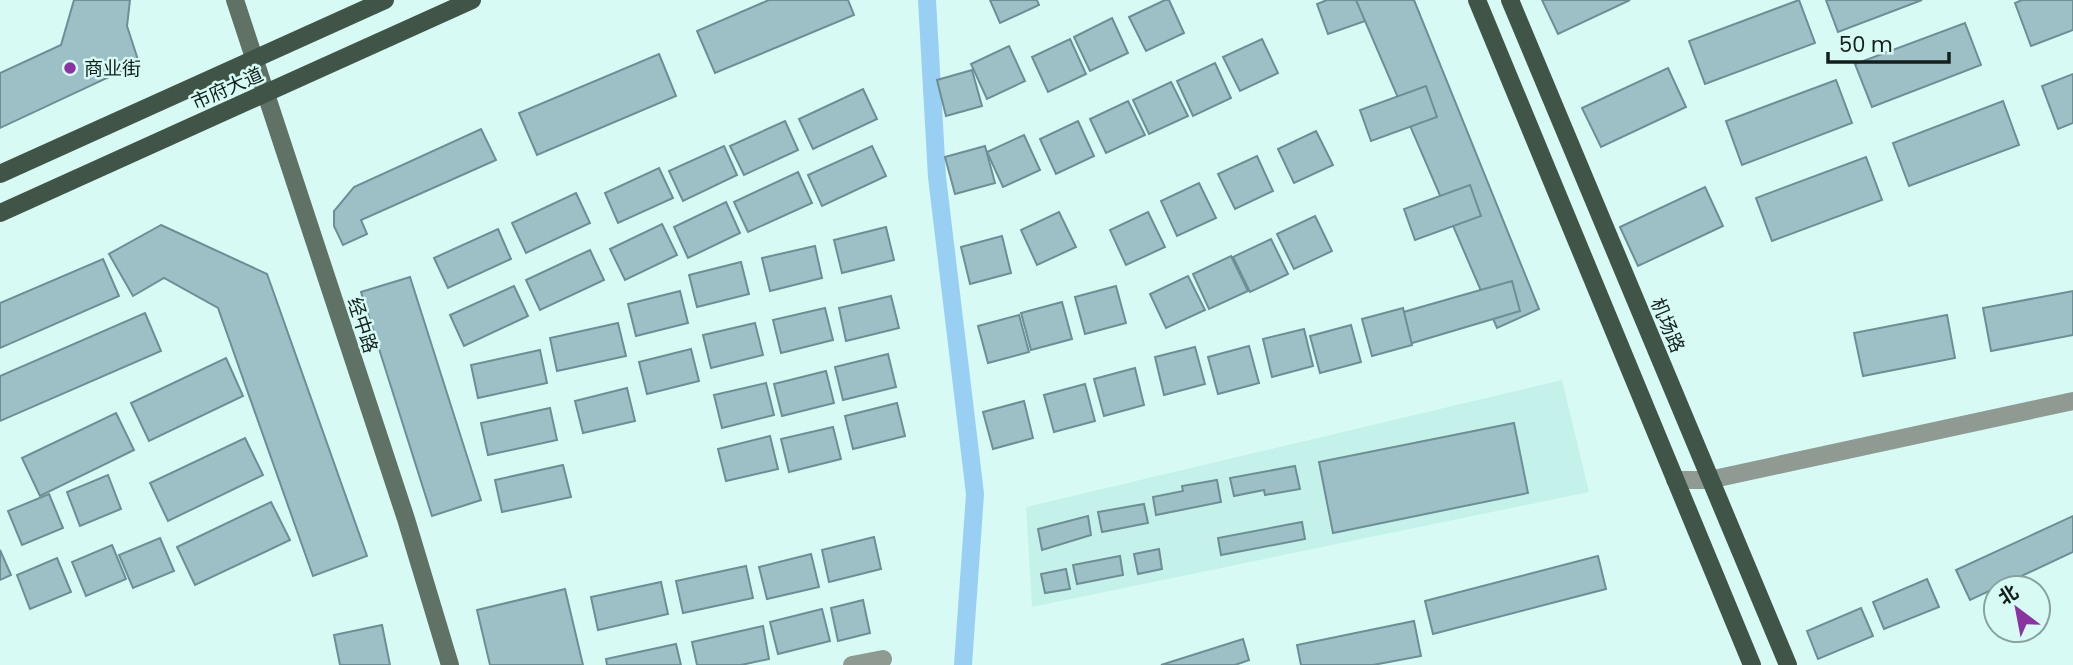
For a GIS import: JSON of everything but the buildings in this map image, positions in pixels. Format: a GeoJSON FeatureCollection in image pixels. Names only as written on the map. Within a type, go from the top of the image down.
{"type":"FeatureCollection","features":[{"type":"Feature","properties":{"kind":"main road","name":"经中路"},"geometry":{"type":"LineString","coordinates":[[235,0],[450,665]]}},
{"type":"Feature","properties":{"kind":"main road","name":"市府大道"},"geometry":{"type":"LineString","coordinates":[[0,174],[385,0]]}},
{"type":"Feature","properties":{"kind":"main road","name":"市府大道"},"geometry":{"type":"LineString","coordinates":[[0,213],[472,0]]}},
{"type":"Feature","properties":{"kind":"main road"},"geometry":{"type":"LineString","coordinates":[[1477,0],[1752,665]]}},
{"type":"Feature","properties":{"kind":"main road","name":"机场路"},"geometry":{"type":"LineString","coordinates":[[1510,0],[1788,665]]}},
{"type":"Feature","properties":{"kind":"street"},"geometry":{"type":"LineString","coordinates":[[1675,480],[1709,480],[2073,401]]}},
{"type":"Feature","properties":{"kind":"street"},"geometry":{"type":"LineString","coordinates":[[852,665],[883,659]]}},
{"type":"Feature","properties":{"kind":"shaded area"},"geometry":{"type":"Polygon","coordinates":[[[1562,380],[1589,492],[1032,607],[1026,507],[1562,380]]]}},
{"type":"Feature","properties":{"kind":"waterway"},"geometry":{"type":"LineString","coordinates":[[927,0],[937,177],[975,494],[963,665]]}},
{"type":"Feature","properties":{"kind":"place","name":"商业街"},"geometry":{"type":"Point","coordinates":[70,68]}}]}
